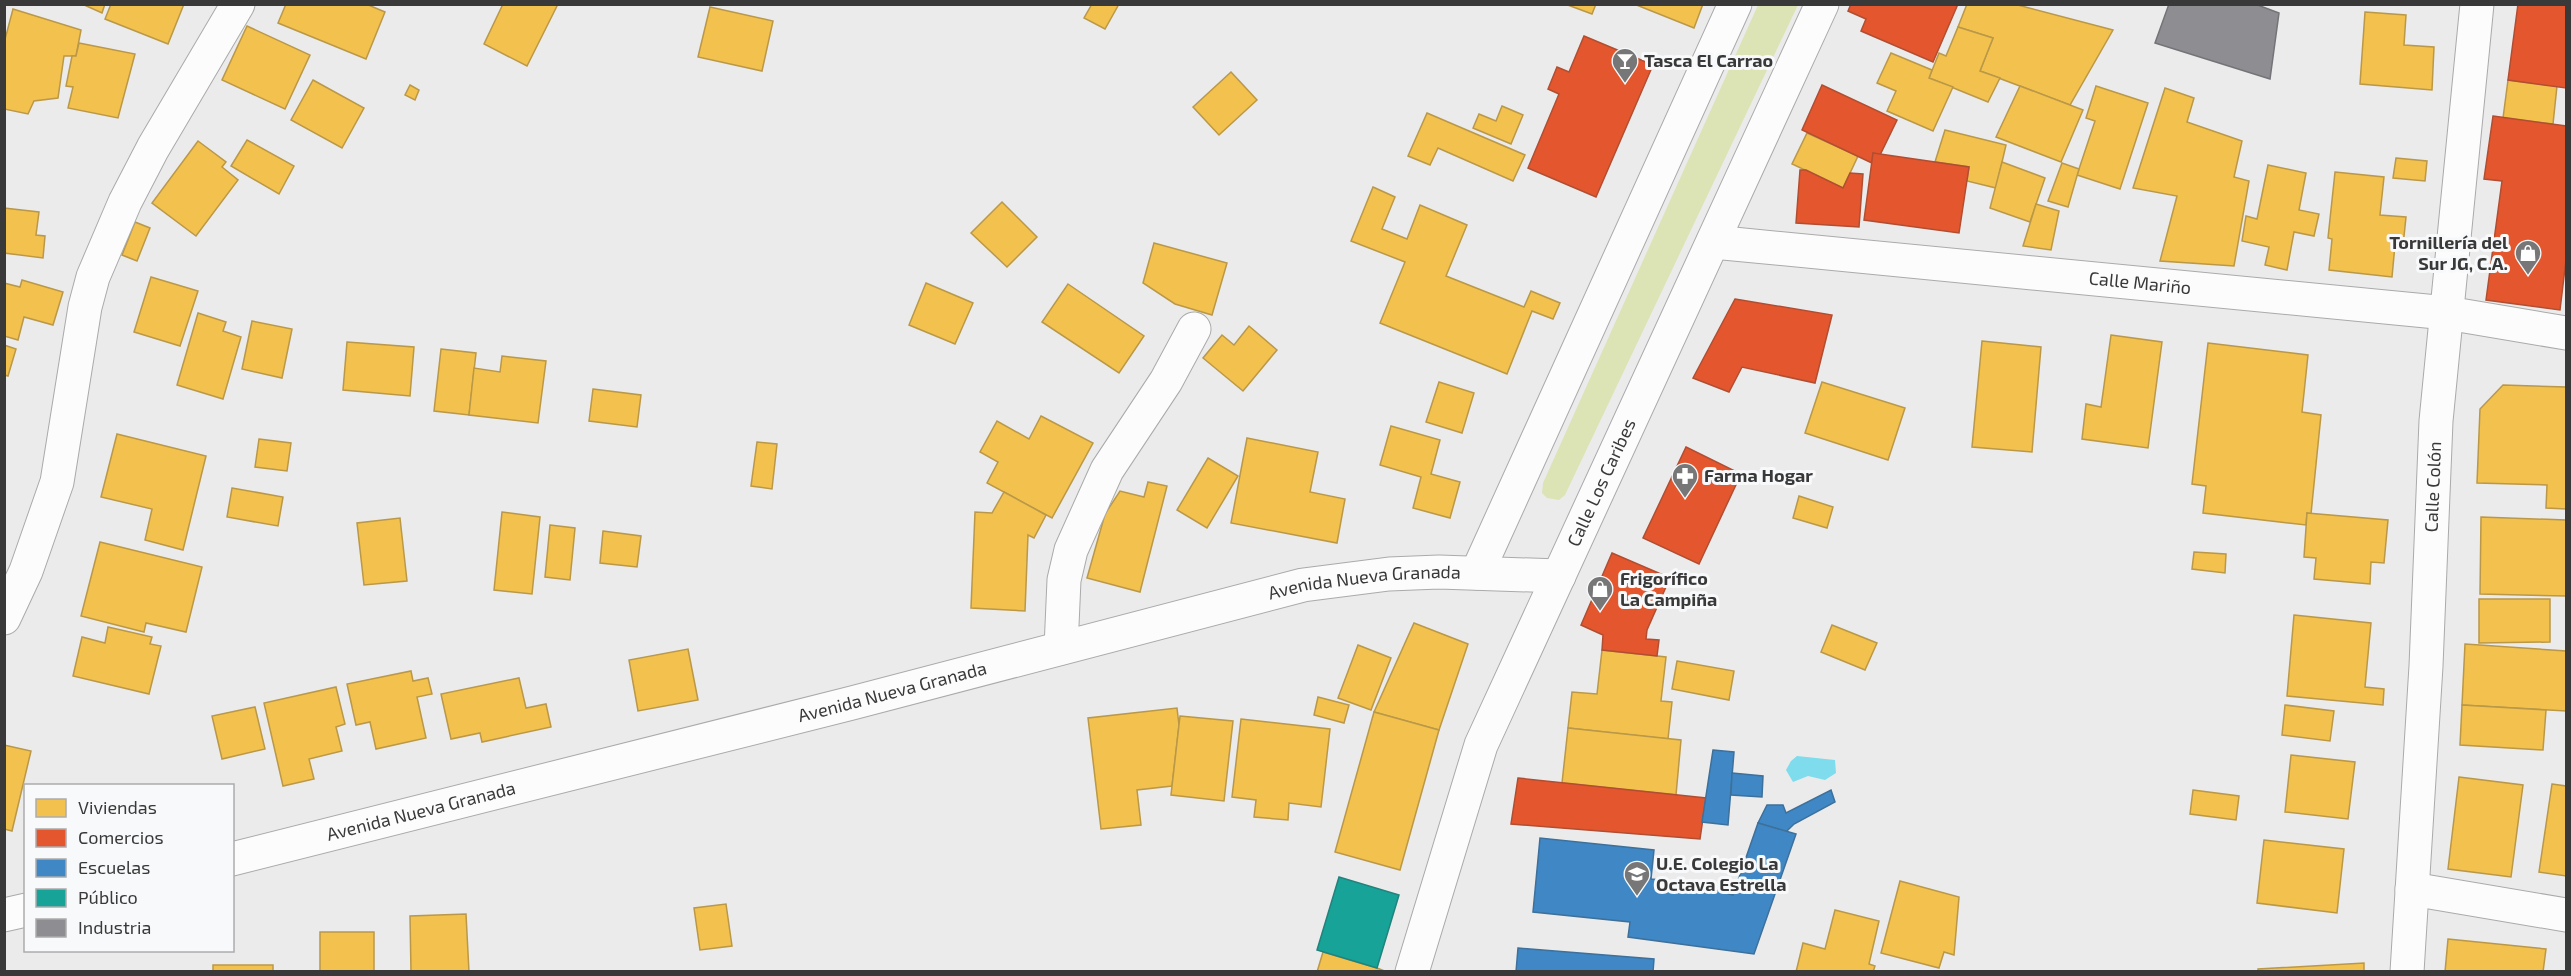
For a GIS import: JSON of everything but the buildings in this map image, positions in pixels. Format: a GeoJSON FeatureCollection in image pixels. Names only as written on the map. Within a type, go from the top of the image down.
{"type":"FeatureCollection","features":[{"type":"Feature","properties":{"kind":"street"},"geometry":{"type":"LineString","coordinates":[[4,618],[27,571],[57,482],[84,307],[93,277],[125,201],[153,148],[238,4]]}},
{"type":"Feature","properties":{"kind":"street"},"geometry":{"type":"LineString","coordinates":[[1477,573],[1735,4]]}},
{"type":"Feature","properties":{"kind":"street","name":"Calle Los Caribes"},"geometry":{"type":"LineString","coordinates":[[1412,972],[1481,745],[1822,4]]}},
{"type":"Feature","properties":{"kind":"street","name":"Calle Colón"},"geometry":{"type":"LineString","coordinates":[[2407,972],[2426,666],[2436,421],[2477,4]]}},
{"type":"Feature","properties":{"kind":"street","name":"Calle Mariño"},"geometry":{"type":"LineString","coordinates":[[1713,242],[2446,313],[2566,333]]}},
{"type":"Feature","properties":{"kind":"street"},"geometry":{"type":"LineString","coordinates":[[1061,648],[1064,580],[1071,550],[1107,470],[1166,381],[1194,329]]}},
{"type":"Feature","properties":{"kind":"street","name":"Avenida Nueva Granada"},"geometry":{"type":"LineString","coordinates":[[234,858],[1303,585],[1389,574],[1477,573],[1559,576]]}},
{"type":"Feature","properties":{"kind":"street"},"geometry":{"type":"LineString","coordinates":[[2412,889],[2566,915]]}},
{"type":"Feature","properties":{"kind":"street"},"geometry":{"type":"LineString","coordinates":[[4,915],[24,910]]}},
{"type":"Feature","properties":{"kind":"green space"},"geometry":{"type":"Polygon","coordinates":[[[1758,5],[1798,5],[1565,495],[1559,500],[1547,498],[1542,493],[1543,483],[1758,5]]]}},
{"type":"Feature","properties":{"kind":"water"},"geometry":{"type":"Polygon","coordinates":[[[1797,756],[1835,760],[1836,773],[1825,780],[1808,776],[1793,782],[1786,770],[1797,756]]]}},
{"type":"Feature","properties":{"kind":"place","name":"Tasca El Carrao"},"geometry":{"type":"Point","coordinates":[1625,84]}},
{"type":"Feature","properties":{"kind":"place","name":"Tornillería del Sur JG, C.A."},"geometry":{"type":"Point","coordinates":[2528,276]}},
{"type":"Feature","properties":{"kind":"place","name":"Farma Hogar"},"geometry":{"type":"Point","coordinates":[1685,499]}},
{"type":"Feature","properties":{"kind":"place","name":"Frigorífico La Campiña"},"geometry":{"type":"Point","coordinates":[1600,612]}},
{"type":"Feature","properties":{"kind":"place","name":"U.E. Colegio La Octava Estrella"},"geometry":{"type":"Point","coordinates":[1637,897]}}]}
